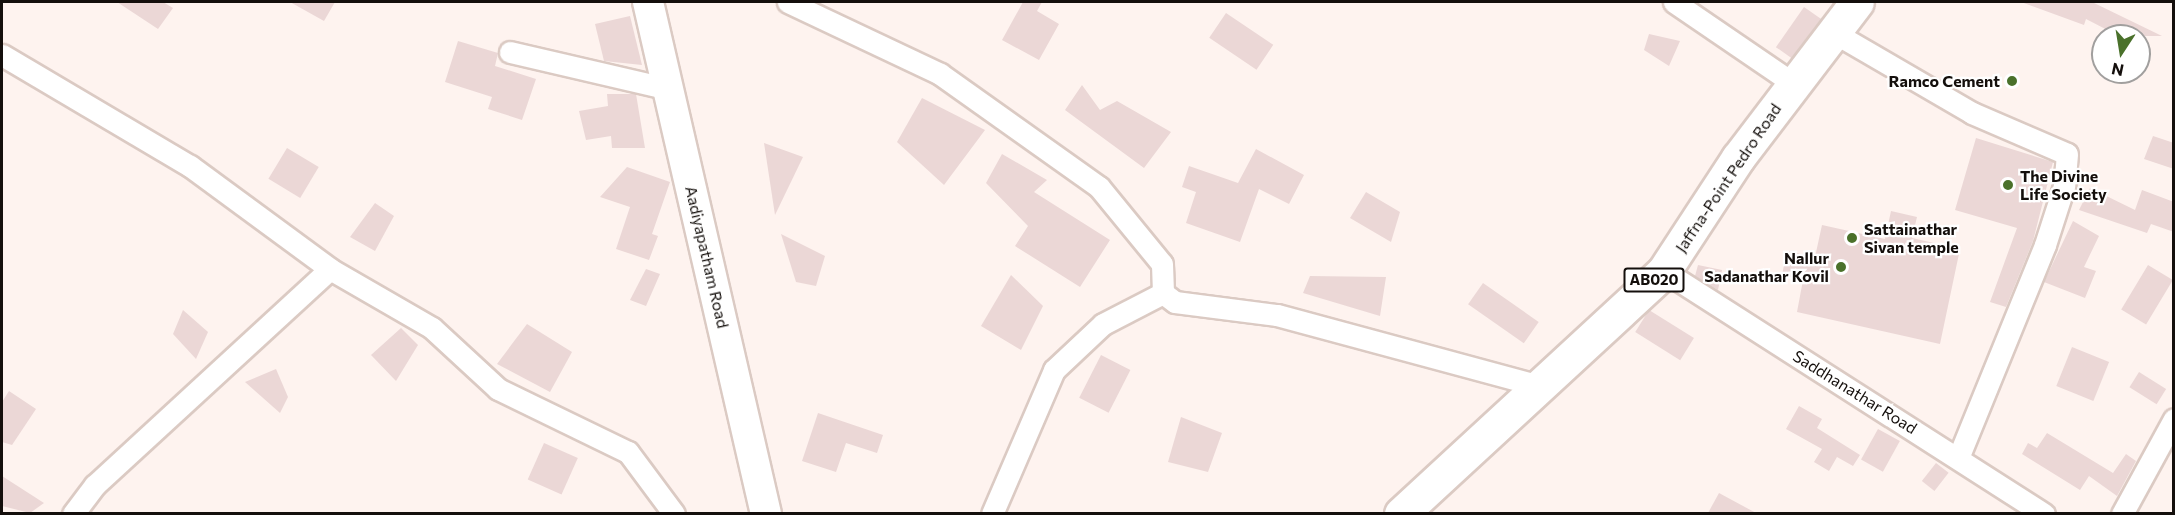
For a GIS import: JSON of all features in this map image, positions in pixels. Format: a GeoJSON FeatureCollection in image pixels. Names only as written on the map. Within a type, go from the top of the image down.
{"type":"FeatureCollection","features":[{"type":"Feature","properties":{"kind":"main road","name":"Jaffna-Point Pedro Road"},"geometry":{"type":"LineString","coordinates":[[1401,513],[1536,385],[1664,271],[1738,158],[1857,2]]}},
{"type":"Feature","properties":{"kind":"street","name":"Aadiyapatham Road"},"geometry":{"type":"LineString","coordinates":[[648,2],[766,513]]}},
{"type":"Feature","properties":{"kind":"street"},"geometry":{"type":"LineString","coordinates":[[788,2],[940,74],[1099,187],[1162,264],[1163,293]]}},
{"type":"Feature","properties":{"kind":"street"},"geometry":{"type":"LineString","coordinates":[[1674,2],[1794,84]]}},
{"type":"Feature","properties":{"kind":"street"},"geometry":{"type":"LineString","coordinates":[[1833,32],[1972,113],[2067,154],[2064,186],[2045,245],[1959,456]]}},
{"type":"Feature","properties":{"kind":"street"},"geometry":{"type":"LineString","coordinates":[[510,52],[669,89]]}},
{"type":"Feature","properties":{"kind":"street"},"geometry":{"type":"LineString","coordinates":[[2,55],[189,166],[330,269],[432,328],[498,389],[628,452],[674,513]]}},
{"type":"Feature","properties":{"kind":"street"},"geometry":{"type":"LineString","coordinates":[[73,513],[95,485],[330,269]]}},
{"type":"Feature","properties":{"kind":"street","name":"Saddhanathar Road"},"geometry":{"type":"LineString","coordinates":[[1664,271],[1959,456],[2044,513]]}},
{"type":"Feature","properties":{"kind":"street"},"geometry":{"type":"LineString","coordinates":[[1163,293],[1175,302],[1277,315],[1536,385]]}},
{"type":"Feature","properties":{"kind":"street"},"geometry":{"type":"LineString","coordinates":[[992,513],[1054,370],[1103,324],[1163,293]]}},
{"type":"Feature","properties":{"kind":"street"},"geometry":{"type":"LineString","coordinates":[[2122,513],[2174,419]]}},
{"type":"Feature","properties":{"kind":"building"},"geometry":{"type":"Polygon","coordinates":[[[117,2],[163,2],[173,8],[158,29],[117,2]]]}},
{"type":"Feature","properties":{"kind":"building"},"geometry":{"type":"Polygon","coordinates":[[[290,2],[335,2],[324,21],[290,2]]]}},
{"type":"Feature","properties":{"kind":"building"},"geometry":{"type":"Polygon","coordinates":[[[1023,2],[1042,2],[1037,11],[1059,24],[1039,60],[1002,40],[1023,2]]]}},
{"type":"Feature","properties":{"kind":"building"},"geometry":{"type":"Polygon","coordinates":[[[2021,2],[2092,2],[2137,24],[2096,24],[2086,19],[2084,25],[2021,2]]]}},
{"type":"Feature","properties":{"kind":"building"},"geometry":{"type":"Polygon","coordinates":[[[1804,7],[1821,19],[1793,59],[1776,47],[1804,7]]]}},
{"type":"Feature","properties":{"kind":"building"},"geometry":{"type":"Polygon","coordinates":[[[1226,13],[1273,45],[1256,70],[1209,38],[1226,13]]]}},
{"type":"Feature","properties":{"kind":"building"},"geometry":{"type":"Polygon","coordinates":[[[630,16],[642,65],[604,61],[595,24],[630,16]]]}},
{"type":"Feature","properties":{"kind":"building"},"geometry":{"type":"Polygon","coordinates":[[[2151,31],[2162,36],[2151,36],[2151,31]]]}},
{"type":"Feature","properties":{"kind":"building"},"geometry":{"type":"Polygon","coordinates":[[[1649,34],[1680,41],[1669,66],[1644,50],[1649,34]]]}},
{"type":"Feature","properties":{"kind":"building"},"geometry":{"type":"Polygon","coordinates":[[[458,41],[498,53],[495,66],[536,79],[522,120],[488,109],[492,97],[445,82],[458,41]]]}},
{"type":"Feature","properties":{"kind":"building"},"geometry":{"type":"Polygon","coordinates":[[[1082,85],[1100,110],[1117,101],[1171,132],[1144,168],[1065,110],[1082,85]]]}},
{"type":"Feature","properties":{"kind":"building"},"geometry":{"type":"Polygon","coordinates":[[[607,94],[636,94],[645,148],[612,148],[611,136],[586,140],[579,111],[608,106],[607,94]]]}},
{"type":"Feature","properties":{"kind":"building"},"geometry":{"type":"Polygon","coordinates":[[[922,98],[985,130],[944,185],[897,142],[922,98]]]}},
{"type":"Feature","properties":{"kind":"building"},"geometry":{"type":"Polygon","coordinates":[[[2153,136],[2174,143],[2174,169],[2144,159],[2153,136]]]}},
{"type":"Feature","properties":{"kind":"building"},"geometry":{"type":"Polygon","coordinates":[[[1976,138],[2053,162],[2033,241],[2006,307],[1990,302],[2017,228],[1955,210],[1976,138]]]}},
{"type":"Feature","properties":{"kind":"building"},"geometry":{"type":"Polygon","coordinates":[[[764,143],[803,157],[775,215],[764,143]]]}},
{"type":"Feature","properties":{"kind":"building"},"geometry":{"type":"Polygon","coordinates":[[[287,148],[319,167],[300,198],[268,179],[287,148]]]}},
{"type":"Feature","properties":{"kind":"building"},"geometry":{"type":"Polygon","coordinates":[[[1256,149],[1304,175],[1289,204],[1259,189],[1240,242],[1186,223],[1196,192],[1182,187],[1189,166],[1238,183],[1256,149]]]}},
{"type":"Feature","properties":{"kind":"building"},"geometry":{"type":"Polygon","coordinates":[[[1002,154],[1047,180],[1034,192],[1110,240],[1080,287],[1015,246],[1028,226],[986,183],[1002,154]]]}},
{"type":"Feature","properties":{"kind":"building"},"geometry":{"type":"Polygon","coordinates":[[[627,167],[670,182],[652,234],[658,236],[649,260],[616,249],[630,207],[600,197],[627,167]]]}},
{"type":"Feature","properties":{"kind":"building"},"geometry":{"type":"Polygon","coordinates":[[[2090,188],[2135,210],[2142,190],[2174,202],[2174,232],[2151,224],[2147,233],[2079,210],[2090,188]]]}},
{"type":"Feature","properties":{"kind":"building"},"geometry":{"type":"Polygon","coordinates":[[[1366,192],[1400,212],[1391,242],[1350,218],[1366,192]]]}},
{"type":"Feature","properties":{"kind":"building"},"geometry":{"type":"Polygon","coordinates":[[[375,203],[394,216],[375,251],[350,237],[375,203]]]}},
{"type":"Feature","properties":{"kind":"building"},"geometry":{"type":"Polygon","coordinates":[[[1891,211],[1917,217],[1912,238],[1960,249],[1940,344],[1797,312],[1803,280],[1782,275],[1787,251],[1815,257],[1822,225],[1885,239],[1891,211]]]}},
{"type":"Feature","properties":{"kind":"building"},"geometry":{"type":"Polygon","coordinates":[[[2073,221],[2099,236],[2084,267],[2096,271],[2085,298],[2044,282],[2073,221]]]}},
{"type":"Feature","properties":{"kind":"building"},"geometry":{"type":"Polygon","coordinates":[[[781,234],[825,256],[816,286],[796,282],[781,234]]]}},
{"type":"Feature","properties":{"kind":"building"},"geometry":{"type":"Polygon","coordinates":[[[1698,265],[1722,270],[1718,290],[1695,276],[1698,265]]]}},
{"type":"Feature","properties":{"kind":"building"},"geometry":{"type":"Polygon","coordinates":[[[2148,265],[2173,280],[2146,325],[2121,310],[2148,265]]]}},
{"type":"Feature","properties":{"kind":"building"},"geometry":{"type":"Polygon","coordinates":[[[646,269],[660,274],[646,306],[630,300],[646,269]]]}},
{"type":"Feature","properties":{"kind":"building"},"geometry":{"type":"Polygon","coordinates":[[[1011,275],[1043,306],[1021,350],[981,326],[1011,275]]]}},
{"type":"Feature","properties":{"kind":"building"},"geometry":{"type":"Polygon","coordinates":[[[1310,276],[1386,277],[1380,316],[1303,293],[1310,276]]]}},
{"type":"Feature","properties":{"kind":"building"},"geometry":{"type":"Polygon","coordinates":[[[1483,283],[1539,322],[1524,343],[1468,304],[1483,283]]]}},
{"type":"Feature","properties":{"kind":"building"},"geometry":{"type":"Polygon","coordinates":[[[183,310],[208,332],[196,359],[173,334],[183,310]]]}},
{"type":"Feature","properties":{"kind":"building"},"geometry":{"type":"Polygon","coordinates":[[[1649,310],[1694,338],[1680,360],[1635,332],[1649,310]]]}},
{"type":"Feature","properties":{"kind":"building"},"geometry":{"type":"Polygon","coordinates":[[[527,324],[572,352],[550,392],[497,364],[527,324]]]}},
{"type":"Feature","properties":{"kind":"building"},"geometry":{"type":"Polygon","coordinates":[[[401,328],[418,345],[396,381],[371,355],[401,328]]]}},
{"type":"Feature","properties":{"kind":"building"},"geometry":{"type":"Polygon","coordinates":[[[2072,347],[2109,362],[2093,401],[2056,386],[2072,347]]]}},
{"type":"Feature","properties":{"kind":"building"},"geometry":{"type":"Polygon","coordinates":[[[1101,355],[1130,370],[1109,413],[1079,398],[1101,355]]]}},
{"type":"Feature","properties":{"kind":"building"},"geometry":{"type":"Polygon","coordinates":[[[276,369],[288,397],[280,413],[245,382],[276,369]]]}},
{"type":"Feature","properties":{"kind":"building"},"geometry":{"type":"Polygon","coordinates":[[[2139,372],[2166,389],[2157,404],[2129,387],[2139,372]]]}},
{"type":"Feature","properties":{"kind":"building"},"geometry":{"type":"Polygon","coordinates":[[[9,391],[36,409],[12,445],[2,442],[2,402],[9,391]]]}},
{"type":"Feature","properties":{"kind":"building"},"geometry":{"type":"Polygon","coordinates":[[[1799,406],[1822,419],[1817,428],[1860,455],[1853,466],[1837,457],[1829,471],[1814,462],[1822,449],[1786,429],[1799,406]]]}},
{"type":"Feature","properties":{"kind":"building"},"geometry":{"type":"Polygon","coordinates":[[[818,413],[883,435],[877,453],[846,443],[836,472],[802,461],[818,413]]]}},
{"type":"Feature","properties":{"kind":"building"},"geometry":{"type":"Polygon","coordinates":[[[1181,417],[1222,433],[1208,472],[1168,462],[1181,417]]]}},
{"type":"Feature","properties":{"kind":"building"},"geometry":{"type":"Polygon","coordinates":[[[1878,429],[1900,441],[1883,472],[1861,460],[1878,429]]]}},
{"type":"Feature","properties":{"kind":"building"},"geometry":{"type":"Polygon","coordinates":[[[2047,433],[2113,473],[2126,454],[2136,461],[2117,496],[2089,476],[2080,490],[2022,454],[2028,443],[2037,448],[2047,433]]]}},
{"type":"Feature","properties":{"kind":"building"},"geometry":{"type":"Polygon","coordinates":[[[544,443],[578,458],[562,495],[528,480],[544,443]]]}},
{"type":"Feature","properties":{"kind":"building"},"geometry":{"type":"Polygon","coordinates":[[[1936,463],[1949,473],[1934,491],[1922,481],[1936,463]]]}},
{"type":"Feature","properties":{"kind":"building"},"geometry":{"type":"Polygon","coordinates":[[[2,476],[44,503],[30,513],[2,506],[2,476]]]}},
{"type":"Feature","properties":{"kind":"building"},"geometry":{"type":"Polygon","coordinates":[[[1719,493],[1756,513],[1708,513],[1719,493]]]}},
{"type":"Feature","properties":{"kind":"place","name":"Ramco Cement"},"geometry":{"type":"Point","coordinates":[2012,81]}},
{"type":"Feature","properties":{"kind":"place","name":"The Divine Life Society"},"geometry":{"type":"Point","coordinates":[2008,185]}},
{"type":"Feature","properties":{"kind":"place","name":"Sattainathar Sivan temple"},"geometry":{"type":"Point","coordinates":[1852,238]}},
{"type":"Feature","properties":{"kind":"place","name":"Nallur Sadanathar Kovil"},"geometry":{"type":"Point","coordinates":[1841,267]}}]}
